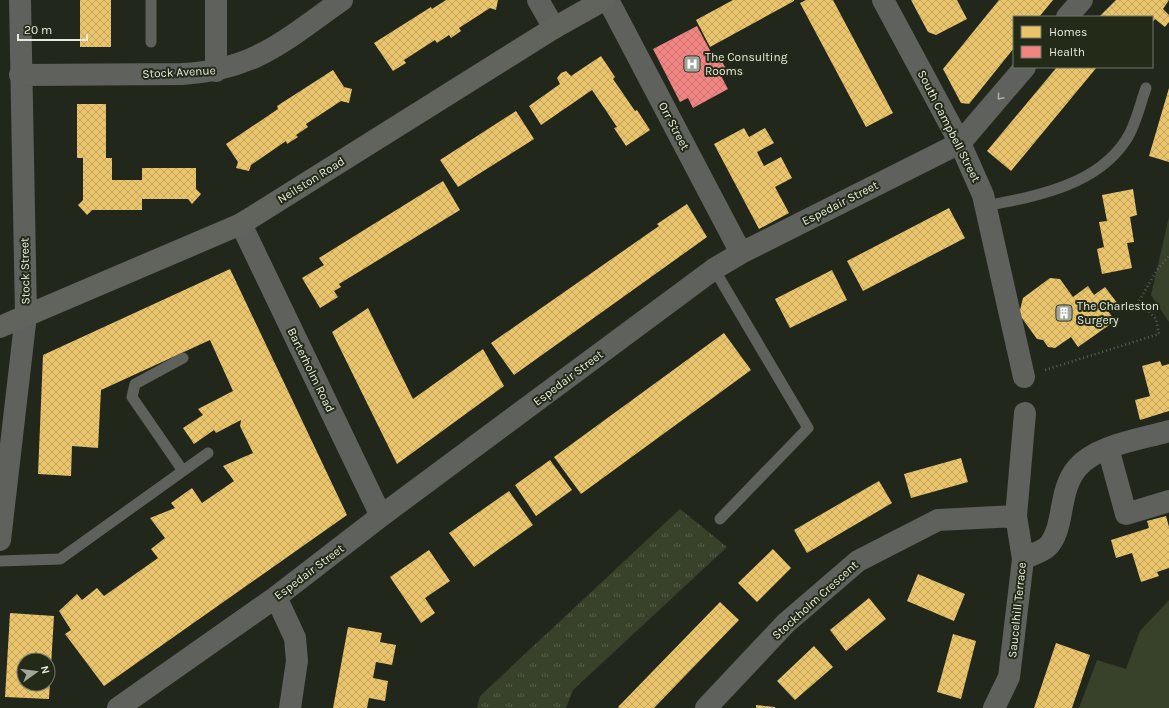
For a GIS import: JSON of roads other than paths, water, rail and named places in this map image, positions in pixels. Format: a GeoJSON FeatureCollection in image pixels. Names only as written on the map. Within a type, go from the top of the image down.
{"type":"FeatureCollection","features":[{"type":"Feature","properties":{"kind":"main road","name":"Neilston Road"},"geometry":{"type":"LineString","coordinates":[[0,327],[241,224],[554,28],[604,0]]}},
{"type":"Feature","properties":{"kind":"street","name":"Stock Street"},"geometry":{"type":"LineString","coordinates":[[0,540],[26,315],[20,75],[20,0]]}},
{"type":"Feature","properties":{"kind":"street"},"geometry":{"type":"LineString","coordinates":[[216,0],[216,71]]}},
{"type":"Feature","properties":{"kind":"street","name":"Stock Avenue"},"geometry":{"type":"LineString","coordinates":[[20,75],[182,74],[216,71],[247,62],[270,51],[342,0]]}},
{"type":"Feature","properties":{"kind":"street"},"geometry":{"type":"LineString","coordinates":[[538,0],[554,28]]}},
{"type":"Feature","properties":{"kind":"street","name":"Orr Street"},"geometry":{"type":"LineString","coordinates":[[608,0],[741,253]]}},
{"type":"Feature","properties":{"kind":"street","name":"South Campbell Street"},"geometry":{"type":"LineString","coordinates":[[883,0],[960,143],[983,195],[1024,377]]}},
{"type":"Feature","properties":{"kind":"street"},"geometry":{"type":"LineString","coordinates":[[1068,16],[1082,0]]}},
{"type":"Feature","properties":{"kind":"street","name":"Espedair Street"},"geometry":{"type":"LineString","coordinates":[[118,708],[276,597],[381,516],[714,269],[741,253],[960,143],[1024,68]]}},
{"type":"Feature","properties":{"kind":"street","name":"Barterholm Road"},"geometry":{"type":"LineString","coordinates":[[241,224],[381,516]]}},
{"type":"Feature","properties":{"kind":"street","name":"Saucelhill Terrace"},"geometry":{"type":"LineString","coordinates":[[994,708],[1009,677],[1023,559],[1016,516],[1025,413]]}},
{"type":"Feature","properties":{"kind":"street"},"geometry":{"type":"LineString","coordinates":[[1023,559],[1049,546],[1056,533],[1063,495],[1069,479],[1078,467],[1091,457],[1108,448],[1169,431]]}},
{"type":"Feature","properties":{"kind":"street"},"geometry":{"type":"LineString","coordinates":[[1108,448],[1126,514],[1169,501]]}},
{"type":"Feature","properties":{"kind":"street","name":"Stockholm Crescent"},"geometry":{"type":"LineString","coordinates":[[706,708],[786,623],[858,561],[938,520],[1016,516]]}},
{"type":"Feature","properties":{"kind":"street"},"geometry":{"type":"LineString","coordinates":[[276,597],[296,638],[297,661],[290,708]]}},
{"type":"Feature","properties":{"kind":"lane"},"geometry":{"type":"LineString","coordinates":[[151,0],[151,42]]}},
{"type":"Feature","properties":{"kind":"lane"},"geometry":{"type":"LineString","coordinates":[[986,206],[1045,194],[1086,176],[1117,152],[1127,138],[1146,88]]}},
{"type":"Feature","properties":{"kind":"lane"},"geometry":{"type":"LineString","coordinates":[[714,269],[808,428],[720,520]]}},
{"type":"Feature","properties":{"kind":"lane"},"geometry":{"type":"LineString","coordinates":[[183,358],[135,384],[132,397],[183,471]]}},
{"type":"Feature","properties":{"kind":"lane"},"geometry":{"type":"LineString","coordinates":[[0,561],[60,559],[208,453]]}},
{"type":"Feature","properties":{"kind":"place","name":"The Consulting Rooms"},"geometry":{"type":"Point","coordinates":[692,64]}},
{"type":"Feature","properties":{"kind":"place","name":"The Charleston Surgery"},"geometry":{"type":"Point","coordinates":[1064,313]}}]}
